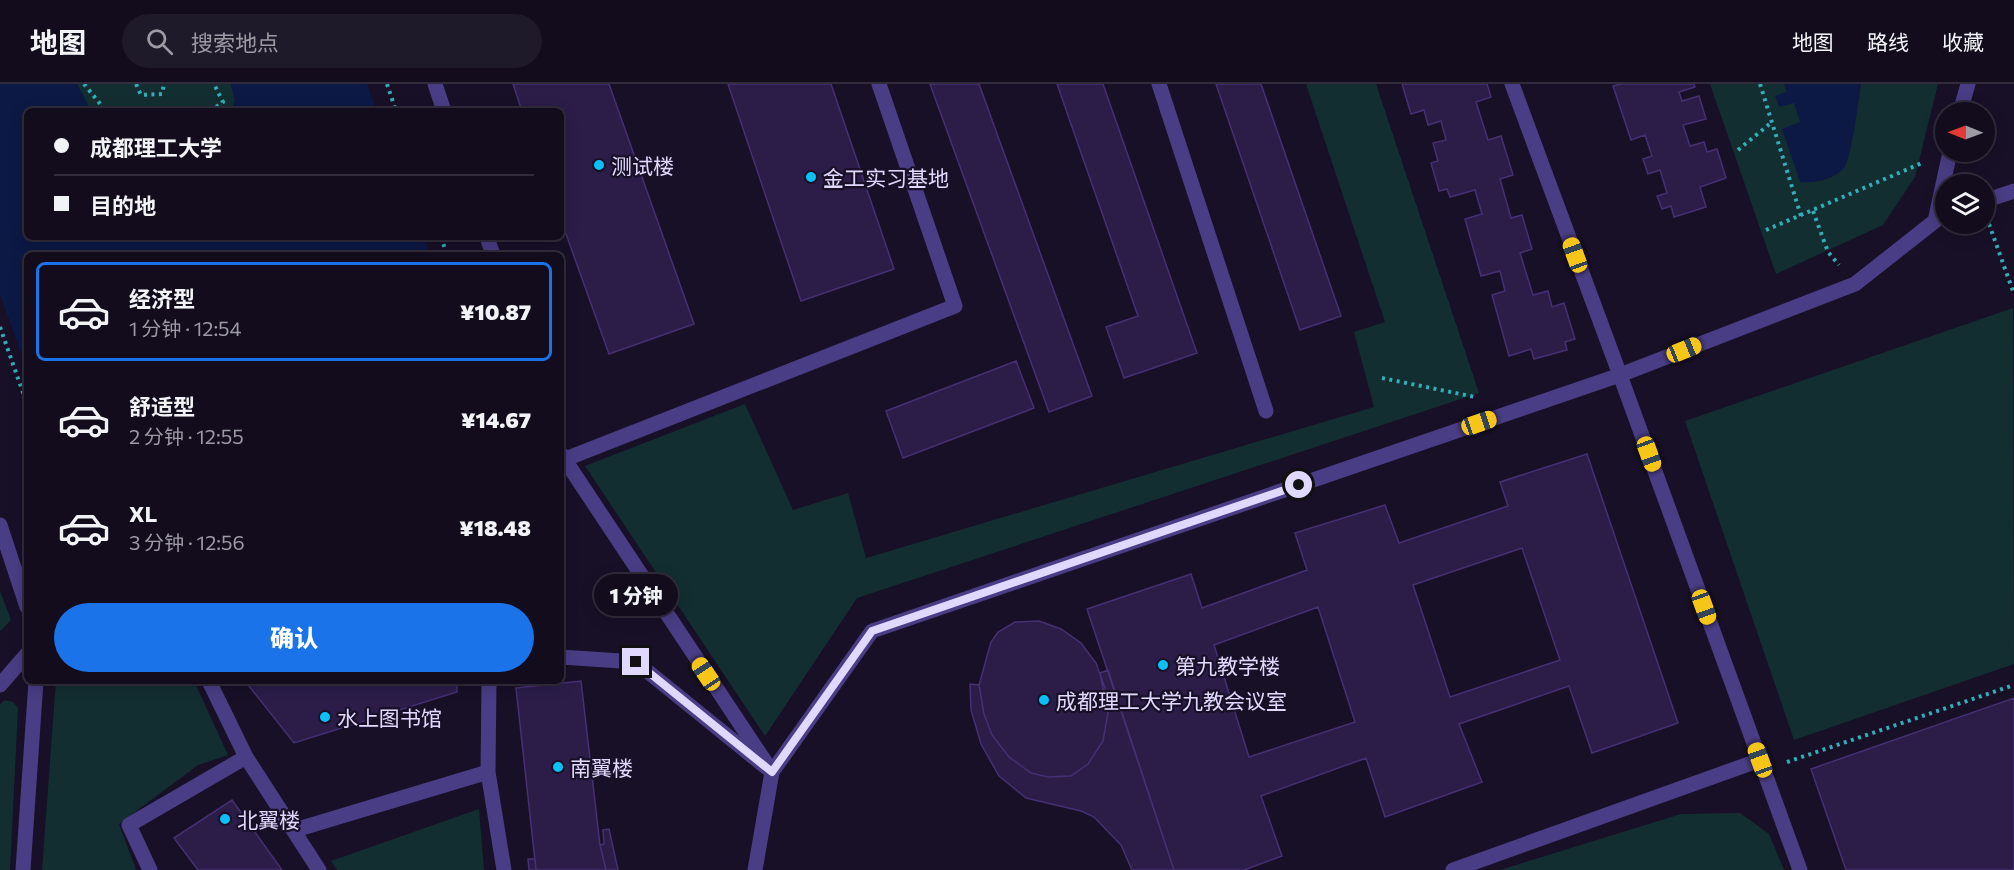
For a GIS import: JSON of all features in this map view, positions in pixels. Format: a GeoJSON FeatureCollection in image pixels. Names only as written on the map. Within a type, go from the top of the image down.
{"type":"FeatureCollection","features":[{"type":"Feature","properties":{"kind":"street"},"geometry":{"type":"LineString","coordinates":[[435,84],[443,108]]}},
{"type":"Feature","properties":{"kind":"street"},"geometry":{"type":"LineString","coordinates":[[564,458],[955,306],[879,84]]}},
{"type":"Feature","properties":{"kind":"street"},"geometry":{"type":"LineString","coordinates":[[1159,84],[1266,411]]}},
{"type":"Feature","properties":{"kind":"street"},"geometry":{"type":"LineString","coordinates":[[1512,84],[1800,870]]}},
{"type":"Feature","properties":{"kind":"street"},"geometry":{"type":"LineString","coordinates":[[1963,102],[1968,84]]}},
{"type":"Feature","properties":{"kind":"street"},"geometry":{"type":"LineString","coordinates":[[1995,197],[2014,191]]}},
{"type":"Feature","properties":{"kind":"street"},"geometry":{"type":"LineString","coordinates":[[755,870],[772,772],[872,631],[1620,375],[1855,284],[1935,223]]}},
{"type":"Feature","properties":{"kind":"street"},"geometry":{"type":"LineString","coordinates":[[564,462],[772,772]]}},
{"type":"Feature","properties":{"kind":"street"},"geometry":{"type":"LineString","coordinates":[[0,525],[24,598]]}},
{"type":"Feature","properties":{"kind":"street"},"geometry":{"type":"LineString","coordinates":[[0,685],[24,657]]}},
{"type":"Feature","properties":{"kind":"street"},"geometry":{"type":"LineString","coordinates":[[564,657],[636,662],[772,772]]}},
{"type":"Feature","properties":{"kind":"street"},"geometry":{"type":"LineString","coordinates":[[23,870],[36,684]]}},
{"type":"Feature","properties":{"kind":"street"},"geometry":{"type":"LineString","coordinates":[[210,684],[246,757],[320,870]]}},
{"type":"Feature","properties":{"kind":"street"},"geometry":{"type":"LineString","coordinates":[[489,684],[488,772],[504,870]]}},
{"type":"Feature","properties":{"kind":"street"},"geometry":{"type":"LineString","coordinates":[[150,870],[129,825],[246,757]]}},
{"type":"Feature","properties":{"kind":"street"},"geometry":{"type":"LineString","coordinates":[[1453,870],[1762,765]]}},
{"type":"Feature","properties":{"kind":"street"},"geometry":{"type":"LineString","coordinates":[[295,830],[488,772]]}},
{"type":"Feature","properties":{"kind":"path"},"geometry":{"type":"LineString","coordinates":[[84,84],[104,108]]}},
{"type":"Feature","properties":{"kind":"path"},"geometry":{"type":"LineString","coordinates":[[136,84],[141,95],[162,94],[164,84]]}},
{"type":"Feature","properties":{"kind":"path"},"geometry":{"type":"LineString","coordinates":[[214,84],[223,102],[214,108]]}},
{"type":"Feature","properties":{"kind":"path"},"geometry":{"type":"LineString","coordinates":[[387,84],[395,108]]}},
{"type":"Feature","properties":{"kind":"path"},"geometry":{"type":"LineString","coordinates":[[1760,84],[1801,216]]}},
{"type":"Feature","properties":{"kind":"path"},"geometry":{"type":"LineString","coordinates":[[1738,150],[1772,122]]}},
{"type":"Feature","properties":{"kind":"path"},"geometry":{"type":"LineString","coordinates":[[1766,230],[1928,160]]}},
{"type":"Feature","properties":{"kind":"path"},"geometry":{"type":"LineString","coordinates":[[1813,211],[1828,252],[1855,284]]}},
{"type":"Feature","properties":{"kind":"path"},"geometry":{"type":"LineString","coordinates":[[1993,234],[2014,294]]}},
{"type":"Feature","properties":{"kind":"path"},"geometry":{"type":"LineString","coordinates":[[0,327],[24,395]]}},
{"type":"Feature","properties":{"kind":"path"},"geometry":{"type":"LineString","coordinates":[[1382,378],[1480,398]]}},
{"type":"Feature","properties":{"kind":"path"},"geometry":{"type":"LineString","coordinates":[[1762,765],[2014,686]]}},
{"type":"Feature","properties":{"kind":"green space"},"geometry":{"type":"Polygon","coordinates":[[[77,84],[231,84],[235,101],[232,108],[89,108],[77,84]]]}},
{"type":"Feature","properties":{"kind":"green space"},"geometry":{"type":"Polygon","coordinates":[[[1306,84],[1376,84],[1479,393],[857,598],[765,736],[585,466],[745,404],[793,510],[848,493],[866,558],[1374,407],[1354,332],[1385,322],[1306,84]]]}},
{"type":"Feature","properties":{"kind":"green space"},"geometry":{"type":"Polygon","coordinates":[[[1710,84],[1938,84],[1915,177],[1883,225],[1776,274],[1710,84]]]}},
{"type":"Feature","properties":{"kind":"green space"},"geometry":{"type":"Polygon","coordinates":[[[2013,308],[2014,664],[1794,740],[1685,421],[2013,308]]]}},
{"type":"Feature","properties":{"kind":"green space"},"geometry":{"type":"Polygon","coordinates":[[[0,591],[11,620],[0,631],[0,591]]]}},
{"type":"Feature","properties":{"kind":"green space"},"geometry":{"type":"Polygon","coordinates":[[[56,684],[195,684],[228,755],[198,765],[119,824],[136,870],[42,870],[56,684]]]}},
{"type":"Feature","properties":{"kind":"green space"},"geometry":{"type":"Polygon","coordinates":[[[4,700],[13,702],[18,708],[10,870],[0,870],[0,705],[4,700]]]}},
{"type":"Feature","properties":{"kind":"green space"},"geometry":{"type":"Polygon","coordinates":[[[479,809],[484,870],[337,870],[331,861],[479,809]]]}},
{"type":"Feature","properties":{"kind":"green space"},"geometry":{"type":"Polygon","coordinates":[[[1740,813],[1769,834],[1784,870],[1500,870],[1681,814],[1740,813]]]}},
{"type":"Feature","properties":{"kind":"water"},"geometry":{"type":"Polygon","coordinates":[[[0,84],[77,84],[89,108],[24,108],[24,240],[425,240],[429,252],[24,252],[24,362],[0,294],[0,84]]]}},
{"type":"Feature","properties":{"kind":"water"},"geometry":{"type":"Polygon","coordinates":[[[231,84],[367,84],[376,108],[232,108],[235,101],[231,84]]]}},
{"type":"Feature","properties":{"kind":"water"},"geometry":{"type":"Polygon","coordinates":[[[1784,84],[1861,84],[1847,163],[1835,175],[1818,181],[1800,182],[1782,129],[1800,122],[1794,103],[1779,107],[1775,96],[1786,92],[1784,84]]]}},
{"type":"Feature","properties":{"kind":"building","name":"测试楼"},"geometry":{"type":"Polygon","coordinates":[[[513,84],[609,84],[694,324],[609,354],[564,228],[564,108],[521,108],[513,84]]]}},
{"type":"Feature","properties":{"kind":"building","name":"金工实习基地"},"geometry":{"type":"Polygon","coordinates":[[[728,84],[831,84],[894,269],[801,301],[728,84]]]}},
{"type":"Feature","properties":{"kind":"building"},"geometry":{"type":"Polygon","coordinates":[[[930,84],[979,84],[1092,396],[1049,412],[930,84]]]}},
{"type":"Feature","properties":{"kind":"building"},"geometry":{"type":"Polygon","coordinates":[[[1057,84],[1103,84],[1197,353],[1124,378],[1106,327],[1138,316],[1057,84]]]}},
{"type":"Feature","properties":{"kind":"building"},"geometry":{"type":"Polygon","coordinates":[[[1216,84],[1261,84],[1341,316],[1300,330],[1216,84]]]}},
{"type":"Feature","properties":{"kind":"building"},"geometry":{"type":"Polygon","coordinates":[[[1402,84],[1487,84],[1491,97],[1476,102],[1488,140],[1501,136],[1513,175],[1500,179],[1511,218],[1522,215],[1532,249],[1520,253],[1533,295],[1548,291],[1552,307],[1564,303],[1575,339],[1565,342],[1567,350],[1534,359],[1531,349],[1509,356],[1492,295],[1505,291],[1500,271],[1481,276],[1465,219],[1482,214],[1475,190],[1450,197],[1447,189],[1439,191],[1431,163],[1438,161],[1433,143],[1446,140],[1441,121],[1428,125],[1424,110],[1411,114],[1402,84]]]}},
{"type":"Feature","properties":{"kind":"building"},"geometry":{"type":"Polygon","coordinates":[[[1621,84],[1694,84],[1695,87],[1679,92],[1682,101],[1699,96],[1706,119],[1683,125],[1690,146],[1704,142],[1707,152],[1717,149],[1726,178],[1700,187],[1706,207],[1674,217],[1671,206],[1662,209],[1657,196],[1667,193],[1660,170],[1648,174],[1643,159],[1652,156],[1645,135],[1631,140],[1613,86],[1621,84]]]}},
{"type":"Feature","properties":{"kind":"building"},"geometry":{"type":"Polygon","coordinates":[[[1016,361],[1034,408],[903,458],[886,411],[1016,361]]]}},
{"type":"Feature","properties":{"kind":"building","name":"第九教学楼"},"geometry":{"type":"Polygon","coordinates":[[[1587,454],[1678,723],[1592,753],[1569,686],[1459,724],[1482,782],[1385,817],[1366,758],[1261,796],[1282,856],[1244,870],[1174,870],[1087,609],[1191,574],[1202,608],[1307,570],[1295,533],[1385,505],[1399,543],[1508,506],[1500,482],[1587,454]],[[1522,548],[1413,585],[1450,697],[1560,660],[1522,548]],[[1318,607],[1214,645],[1249,757],[1355,722],[1318,607]]]}},
{"type":"Feature","properties":{"kind":"building","name":"成都理工大学九教会议室"},"geometry":{"type":"Polygon","coordinates":[[[1039,621],[1061,629],[1081,643],[1096,663],[1105,688],[1108,713],[1103,741],[1088,764],[1071,776],[1048,777],[1031,773],[1009,757],[992,735],[984,714],[979,685],[991,642],[998,632],[1015,622],[1039,621]]]}},
{"type":"Feature","properties":{"kind":"building"},"geometry":{"type":"Polygon","coordinates":[[[1108,670],[1174,870],[1132,870],[1121,845],[1094,817],[1081,811],[1026,798],[999,776],[981,744],[971,710],[970,684],[979,685],[984,714],[992,735],[1009,757],[1031,773],[1048,777],[1071,776],[1088,764],[1103,741],[1108,713],[1100,673],[1108,670]]]}},
{"type":"Feature","properties":{"kind":"building","name":"南翼楼"},"geometry":{"type":"Polygon","coordinates":[[[581,681],[600,845],[606,870],[536,870],[516,688],[581,681]]]}},
{"type":"Feature","properties":{"kind":"building","name":"水上图书馆"},"geometry":{"type":"Polygon","coordinates":[[[247,684],[457,684],[457,692],[294,743],[247,684]]]}},
{"type":"Feature","properties":{"kind":"building"},"geometry":{"type":"Polygon","coordinates":[[[2014,698],[2014,870],[1846,870],[1811,769],[2014,698]]]}},
{"type":"Feature","properties":{"kind":"building","name":"北翼楼"},"geometry":{"type":"Polygon","coordinates":[[[232,800],[282,870],[198,870],[174,838],[232,800]]]}},
{"type":"Feature","properties":{"kind":"building"},"geometry":{"type":"Polygon","coordinates":[[[609,829],[618,870],[606,870],[600,845],[604,844],[603,830],[609,829]]]}},
{"type":"Feature","properties":{"kind":"building"},"geometry":{"type":"Polygon","coordinates":[[[528,859],[535,859],[536,870],[529,870],[528,859]]]}},
{"type":"Feature","properties":{"kind":"place","name":"测试楼"},"geometry":{"type":"Point","coordinates":[599,165]}},
{"type":"Feature","properties":{"kind":"place","name":"金工实习基地"},"geometry":{"type":"Point","coordinates":[811,177]}},
{"type":"Feature","properties":{"kind":"place","name":"第九教学楼"},"geometry":{"type":"Point","coordinates":[1163,665]}},
{"type":"Feature","properties":{"kind":"place","name":"成都理工大学九教会议室"},"geometry":{"type":"Point","coordinates":[1044,700]}},
{"type":"Feature","properties":{"kind":"place","name":"水上图书馆"},"geometry":{"type":"Point","coordinates":[325,717]}},
{"type":"Feature","properties":{"kind":"place","name":"南翼楼"},"geometry":{"type":"Point","coordinates":[558,767]}},
{"type":"Feature","properties":{"kind":"place","name":"北翼楼"},"geometry":{"type":"Point","coordinates":[225,819]}},
{"type":"Feature","properties":{"kind":"route"},"geometry":{"type":"LineString","coordinates":[[636,662],[772,772],[872,631],[1299,485]]}}]}
